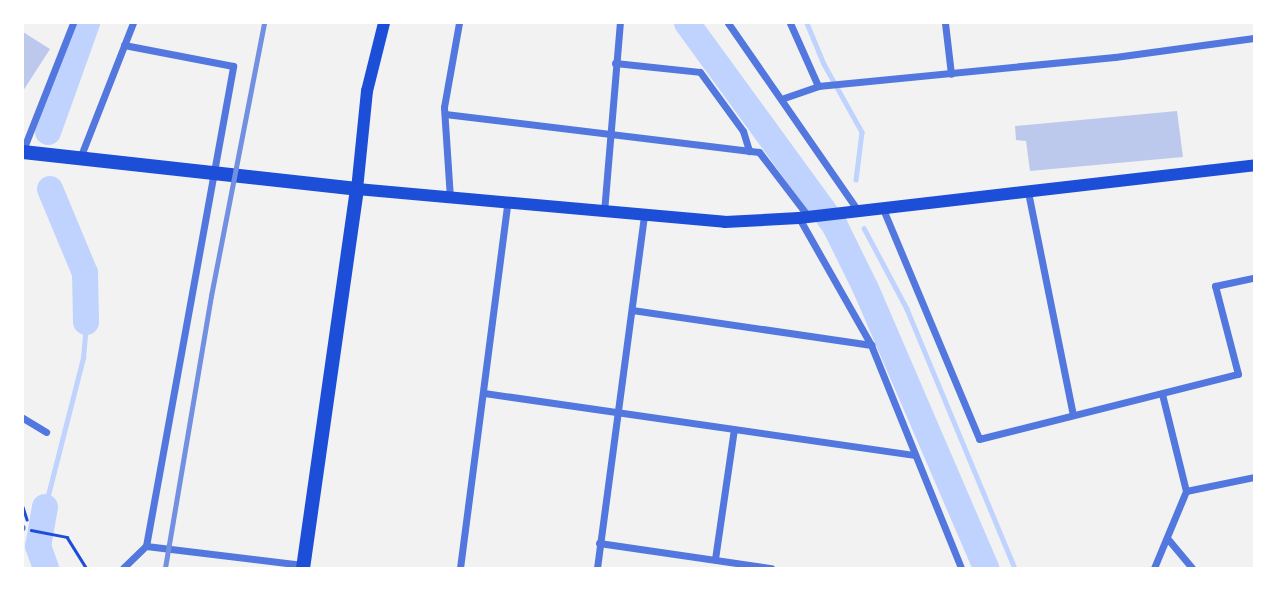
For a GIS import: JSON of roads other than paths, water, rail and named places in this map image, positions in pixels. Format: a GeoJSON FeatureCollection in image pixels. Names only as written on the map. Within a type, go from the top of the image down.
{"type":"FeatureCollection","features":[{"type":"Feature","properties":{"kind":"main road"},"geometry":{"type":"LineString","coordinates":[[303,567],[357,189],[368,91],[384,23]]}},
{"type":"Feature","properties":{"kind":"main road"},"geometry":{"type":"LineString","coordinates":[[23,151],[357,189],[643,217],[725,222],[803,218],[1254,165]]}},
{"type":"Feature","properties":{"kind":"street"},"geometry":{"type":"LineString","coordinates":[[23,151],[74,23]]}},
{"type":"Feature","properties":{"kind":"street"},"geometry":{"type":"LineString","coordinates":[[80,158],[133,23]]}},
{"type":"Feature","properties":{"kind":"street"},"geometry":{"type":"LineString","coordinates":[[450,198],[445,114],[459,23]]}},
{"type":"Feature","properties":{"kind":"street"},"geometry":{"type":"LineString","coordinates":[[604,212],[620,23]]}},
{"type":"Feature","properties":{"kind":"street"},"geometry":{"type":"LineString","coordinates":[[728,23],[784,98],[851,212]]}},
{"type":"Feature","properties":{"kind":"street"},"geometry":{"type":"LineString","coordinates":[[790,23],[818,86]]}},
{"type":"Feature","properties":{"kind":"street"},"geometry":{"type":"LineString","coordinates":[[945,23],[951,74]]}},
{"type":"Feature","properties":{"kind":"street"},"geometry":{"type":"LineString","coordinates":[[784,98],[818,86],[951,74],[1254,38]]}},
{"type":"Feature","properties":{"kind":"street"},"geometry":{"type":"LineString","coordinates":[[123,568],[146,546],[233,66],[124,45]]}},
{"type":"Feature","properties":{"kind":"street"},"geometry":{"type":"LineString","coordinates":[[615,63],[700,72],[743,131],[749,151]]}},
{"type":"Feature","properties":{"kind":"street"},"geometry":{"type":"LineString","coordinates":[[445,114],[759,152],[803,218],[871,345],[961,568]]}},
{"type":"Feature","properties":{"kind":"street"},"geometry":{"type":"LineString","coordinates":[[1028,192],[1073,415]]}},
{"type":"Feature","properties":{"kind":"street"},"geometry":{"type":"LineString","coordinates":[[460,568],[507,204]]}},
{"type":"Feature","properties":{"kind":"street"},"geometry":{"type":"LineString","coordinates":[[883,208],[979,439],[1238,374],[1215,286],[1254,278]]}},
{"type":"Feature","properties":{"kind":"street"},"geometry":{"type":"LineString","coordinates":[[597,568],[643,217]]}},
{"type":"Feature","properties":{"kind":"street"},"geometry":{"type":"LineString","coordinates":[[632,310],[871,345]]}},
{"type":"Feature","properties":{"kind":"street"},"geometry":{"type":"LineString","coordinates":[[484,393],[914,455]]}},
{"type":"Feature","properties":{"kind":"street"},"geometry":{"type":"LineString","coordinates":[[1154,568],[1186,491],[1162,394]]}},
{"type":"Feature","properties":{"kind":"street"},"geometry":{"type":"LineString","coordinates":[[23,418],[46,432]]}},
{"type":"Feature","properties":{"kind":"street"},"geometry":{"type":"LineString","coordinates":[[715,559],[734,429]]}},
{"type":"Feature","properties":{"kind":"street"},"geometry":{"type":"LineString","coordinates":[[1186,491],[1254,477]]}},
{"type":"Feature","properties":{"kind":"street"},"geometry":{"type":"LineString","coordinates":[[1167,538],[1192,568]]}},
{"type":"Feature","properties":{"kind":"street"},"geometry":{"type":"LineString","coordinates":[[599,543],[771,568]]}},
{"type":"Feature","properties":{"kind":"street"},"geometry":{"type":"LineString","coordinates":[[146,546],[303,567]]}},
{"type":"Feature","properties":{"kind":"waterway"},"geometry":{"type":"LineString","coordinates":[[48,132],[87,23]]}},
{"type":"Feature","properties":{"kind":"waterway"},"geometry":{"type":"LineString","coordinates":[[687,23],[835,226],[866,289],[986,568]]}},
{"type":"Feature","properties":{"kind":"waterway"},"geometry":{"type":"LineString","coordinates":[[807,23],[824,64],[862,132],[856,180]]}},
{"type":"Feature","properties":{"kind":"waterway"},"geometry":{"type":"LineString","coordinates":[[50,189],[85,273],[86,322]]}},
{"type":"Feature","properties":{"kind":"waterway"},"geometry":{"type":"LineString","coordinates":[[864,228],[907,309],[1015,568]]}},
{"type":"Feature","properties":{"kind":"waterway"},"geometry":{"type":"LineString","coordinates":[[45,507],[83,358],[86,322]]}},
{"type":"Feature","properties":{"kind":"waterway"},"geometry":{"type":"LineString","coordinates":[[45,507],[38,546],[46,568]]}},
{"type":"Feature","properties":{"kind":"railway"},"geometry":{"type":"LineString","coordinates":[[165,568],[211,296],[264,23]]}}]}
